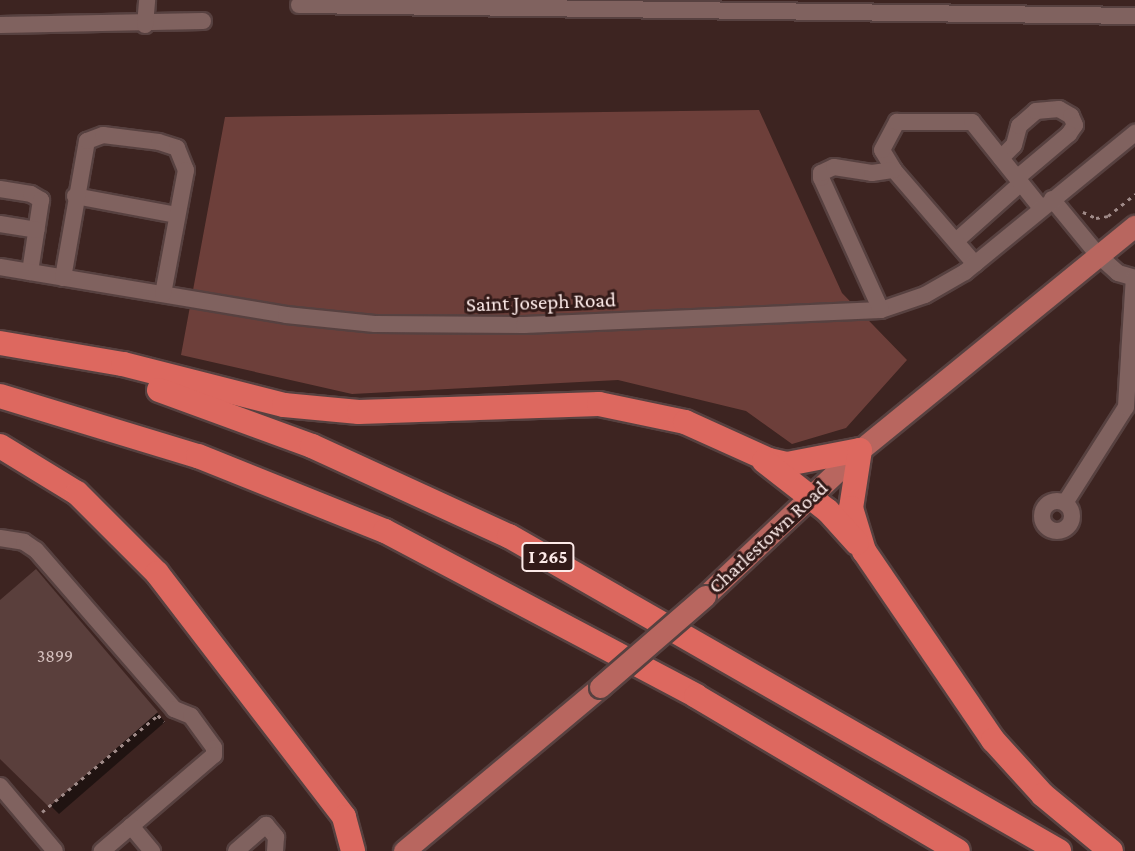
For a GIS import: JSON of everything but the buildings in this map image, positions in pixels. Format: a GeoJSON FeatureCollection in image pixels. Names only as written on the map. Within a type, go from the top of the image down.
{"type":"FeatureCollection","features":[{"type":"Feature","properties":{"kind":"highway"},"geometry":{"type":"LineString","coordinates":[[0,343],[123,364],[247,397],[322,410],[396,412],[568,403],[629,408],[685,422],[754,454],[787,464],[860,450],[851,508],[864,551]]}},
{"type":"Feature","properties":{"kind":"highway","name":"I 265"},"geometry":{"type":"LineString","coordinates":[[0,343],[182,398],[410,487],[607,588],[1059,851]]}},
{"type":"Feature","properties":{"kind":"highway","name":"I 265"},"geometry":{"type":"LineString","coordinates":[[0,396],[198,456],[385,531],[696,696],[958,851]]}},
{"type":"Feature","properties":{"kind":"highway"},"geometry":{"type":"LineString","coordinates":[[0,446],[77,493],[136,549],[224,656],[372,851]]}},
{"type":"Feature","properties":{"kind":"highway"},"geometry":{"type":"LineString","coordinates":[[754,454],[828,511],[864,551],[993,740],[1043,795],[1111,851]]}},
{"type":"Feature","properties":{"kind":"highway"},"geometry":{"type":"LineString","coordinates":[[344,817],[353,851]]}},
{"type":"Feature","properties":{"kind":"main road","name":"Charlestown Road"},"geometry":{"type":"LineString","coordinates":[[404,851],[705,596],[860,450],[1135,226]]}},
{"type":"Feature","properties":{"kind":"street"},"geometry":{"type":"LineString","coordinates":[[145,25],[147,0]]}},
{"type":"Feature","properties":{"kind":"street"},"geometry":{"type":"LineString","coordinates":[[299,5],[519,4],[1135,16]]}},
{"type":"Feature","properties":{"kind":"street"},"geometry":{"type":"LineString","coordinates":[[0,25],[145,25],[203,22]]}},
{"type":"Feature","properties":{"kind":"street"},"geometry":{"type":"LineString","coordinates":[[956,242],[1069,134],[1074,125],[1071,116],[1059,109],[1037,111],[1019,126],[1014,145],[1001,158]]}},
{"type":"Feature","properties":{"kind":"street"},"geometry":{"type":"LineString","coordinates":[[975,264],[894,170],[882,150],[897,122],[972,122],[1019,181],[1118,273],[1134,278],[1126,407],[1065,503]]}},
{"type":"Feature","properties":{"kind":"street","name":"Saint Joseph Road"},"geometry":{"type":"LineString","coordinates":[[0,267],[316,318],[435,327],[881,310],[925,295],[975,264],[1135,133]]}},
{"type":"Feature","properties":{"kind":"street"},"geometry":{"type":"LineString","coordinates":[[63,278],[82,150],[94,135],[159,142],[177,148],[184,158],[163,294]]}},
{"type":"Feature","properties":{"kind":"street"},"geometry":{"type":"LineString","coordinates":[[881,310],[821,173],[834,167],[872,173],[894,170]]}},
{"type":"Feature","properties":{"kind":"street"},"geometry":{"type":"LineString","coordinates":[[0,189],[38,197],[38,223],[30,272]]}},
{"type":"Feature","properties":{"kind":"street"},"geometry":{"type":"LineString","coordinates":[[75,196],[177,215]]}},
{"type":"Feature","properties":{"kind":"street"},"geometry":{"type":"LineString","coordinates":[[0,224],[38,223]]}},
{"type":"Feature","properties":{"kind":"street"},"geometry":{"type":"LineString","coordinates":[[0,538],[36,550],[174,709],[191,716],[211,740],[214,755],[102,851]]}},
{"type":"Feature","properties":{"kind":"street"},"geometry":{"type":"LineString","coordinates":[[0,786],[55,851]]}},
{"type":"Feature","properties":{"kind":"street"},"geometry":{"type":"LineString","coordinates":[[236,851],[266,825],[276,838],[275,851]]}},
{"type":"Feature","properties":{"kind":"street"},"geometry":{"type":"LineString","coordinates":[[131,826],[152,851]]}},
{"type":"Feature","properties":{"kind":"path"},"geometry":{"type":"LineString","coordinates":[[1083,212],[1096,218],[1108,216],[1135,194]]}},
{"type":"Feature","properties":{"kind":"path"},"geometry":{"type":"LineString","coordinates":[[37,812],[45,813],[158,715],[164,722]]}},
{"type":"Feature","properties":{"kind":"shaded area"},"geometry":{"type":"Polygon","coordinates":[[[759,110],[842,293],[907,360],[846,428],[792,444],[746,411],[618,380],[352,394],[181,355],[225,117],[759,110]]]}}]}
